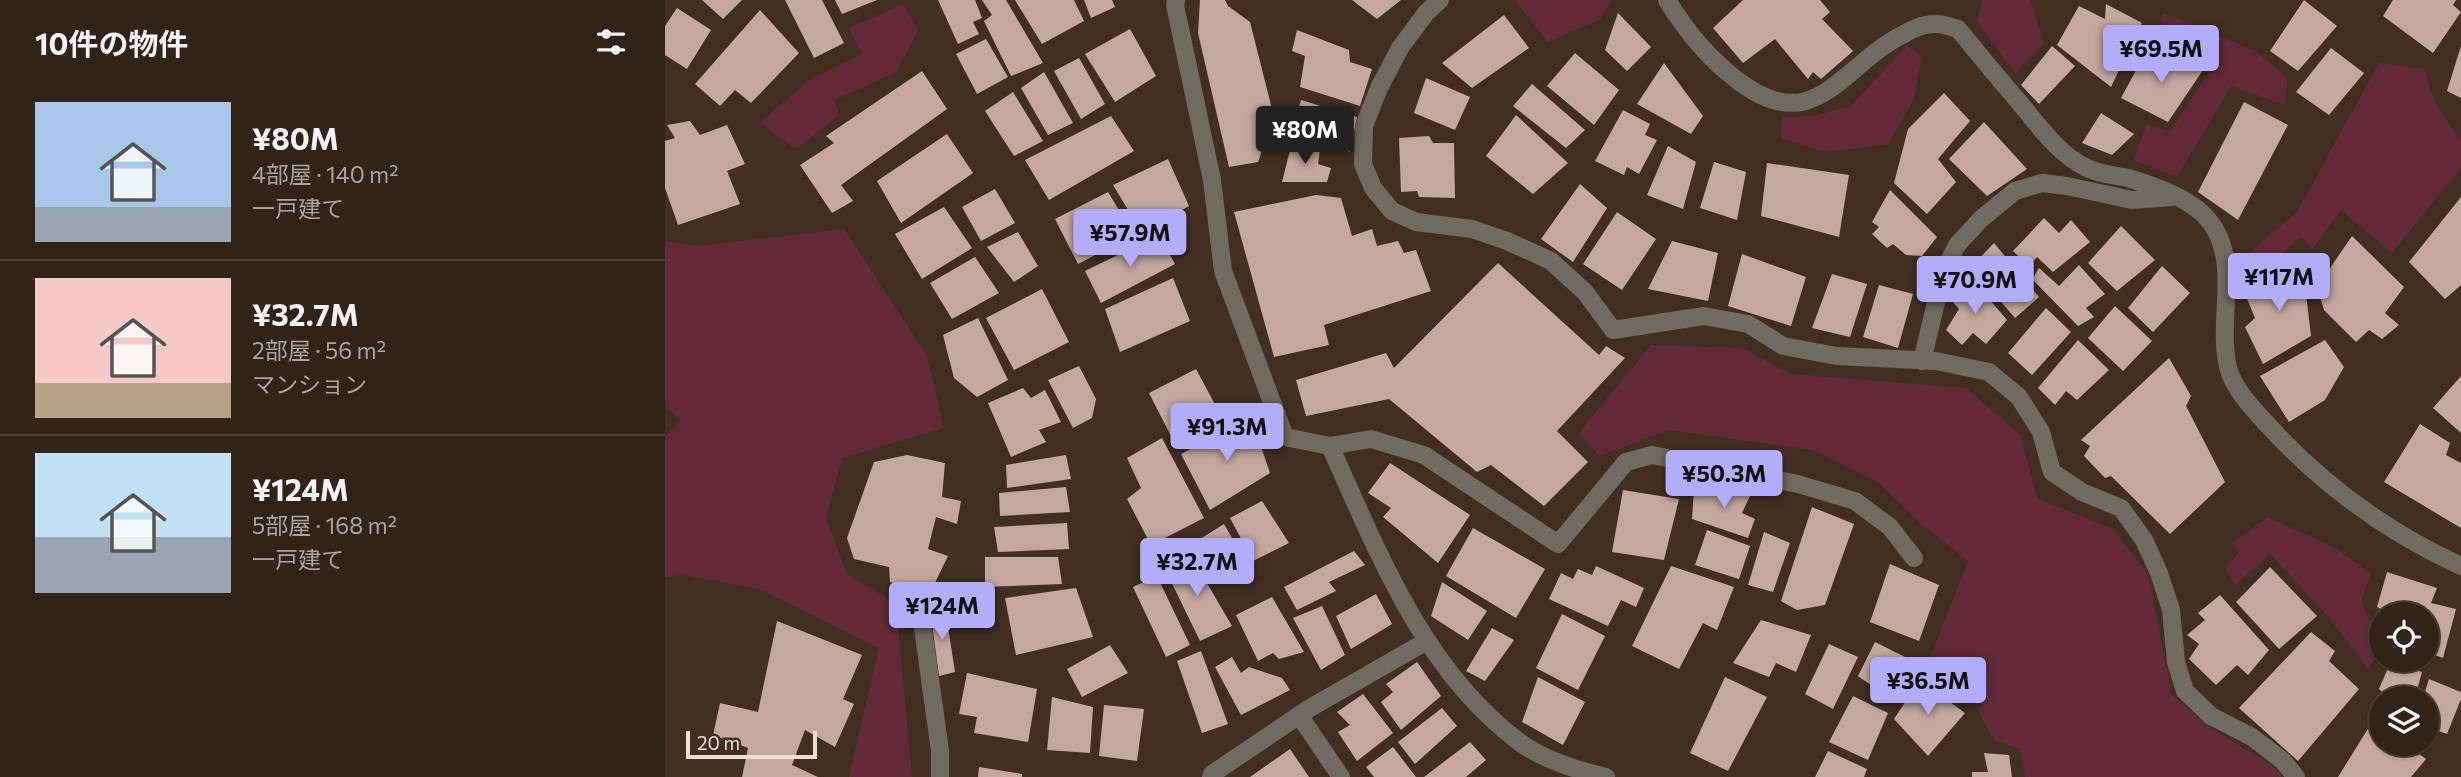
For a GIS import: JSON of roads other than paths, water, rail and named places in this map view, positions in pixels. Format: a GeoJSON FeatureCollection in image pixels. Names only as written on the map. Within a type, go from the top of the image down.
{"type":"FeatureCollection","features":[{"type":"Feature","properties":{"kind":"street"},"geometry":{"type":"LineString","coordinates":[[1176,0],[1212,180],[1223,271],[1285,437],[1330,446],[1371,439],[1425,455],[1557,544],[1626,462],[1652,455],[1798,484],[1855,501],[1890,527],[1914,558]]}},
{"type":"Feature","properties":{"kind":"street"},"geometry":{"type":"LineString","coordinates":[[1440,0],[1426,13],[1400,48],[1378,89],[1364,126],[1363,164],[1373,188],[1392,211],[1416,222],[1472,229],[1551,261],[1585,292],[1613,330],[1704,316],[1748,324],[1783,346],[1837,356],[1936,361],[1989,372],[2019,397],[2041,432],[2052,472],[2082,492],[2121,508],[2144,540],[2159,573],[2171,610],[2176,662],[2185,691],[2211,716],[2252,737],[2283,761],[2296,777]]}},
{"type":"Feature","properties":{"kind":"street"},"geometry":{"type":"LineString","coordinates":[[1667,0],[1697,44],[1727,72],[1750,90],[1782,104],[1805,102],[1831,90],[1888,42],[1917,26],[1937,24],[1958,29],[2050,141],[2087,169],[2130,179],[2176,196],[2203,214],[2220,236],[2227,269],[2224,335],[2228,369],[2247,402],[2281,440],[2323,480],[2377,520],[2420,547],[2461,566]]}},
{"type":"Feature","properties":{"kind":"street"},"geometry":{"type":"LineString","coordinates":[[1922,360],[1943,273],[1957,245],[1981,219],[2015,191],[2042,183],[2132,200],[2176,196]]}},
{"type":"Feature","properties":{"kind":"street"},"geometry":{"type":"LineString","coordinates":[[1330,446],[1393,584],[1434,654],[1477,704],[1519,742],[1569,768],[1606,777]]}},
{"type":"Feature","properties":{"kind":"street"},"geometry":{"type":"LineString","coordinates":[[921,614],[940,751],[940,777]]}},
{"type":"Feature","properties":{"kind":"street"},"geometry":{"type":"LineString","coordinates":[[1211,777],[1299,715],[1427,641]]}},
{"type":"Feature","properties":{"kind":"street"},"geometry":{"type":"LineString","coordinates":[[1299,715],[1341,777]]}}]}
